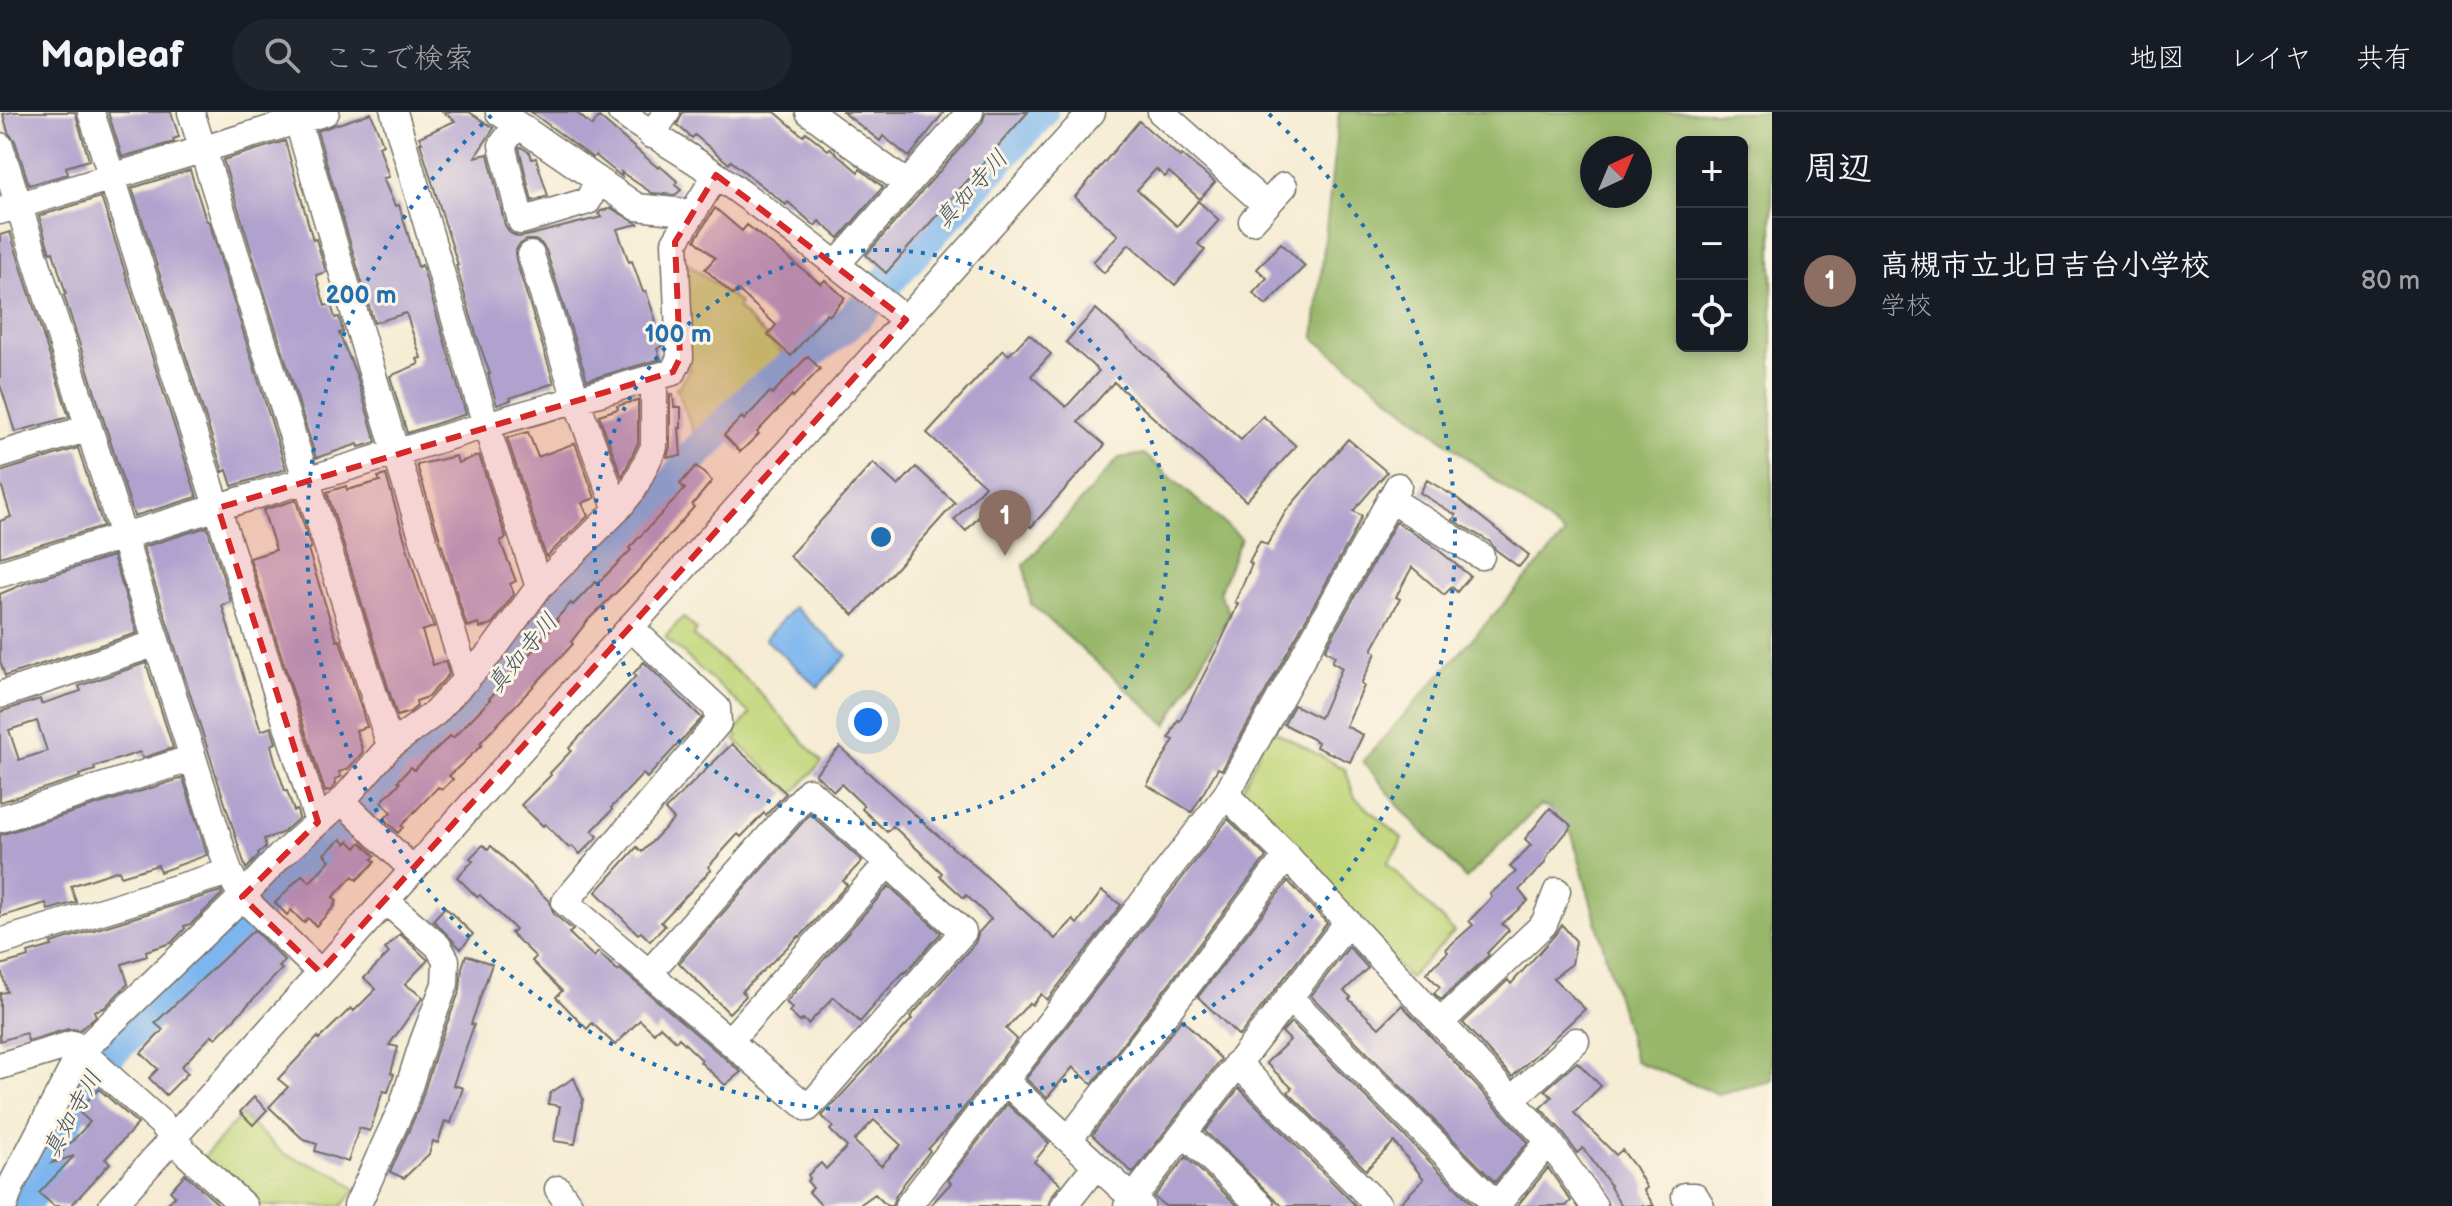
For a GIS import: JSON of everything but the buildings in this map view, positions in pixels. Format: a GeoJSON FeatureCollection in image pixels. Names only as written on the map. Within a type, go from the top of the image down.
{"type":"FeatureCollection","features":[{"type":"Feature","properties":{"kind":"street"},"geometry":{"type":"LineString","coordinates":[[91,112],[318,822]]}},
{"type":"Feature","properties":{"kind":"street"},"geometry":{"type":"LineString","coordinates":[[191,112],[390,746]]}},
{"type":"Feature","properties":{"kind":"street"},"geometry":{"type":"LineString","coordinates":[[10,208],[203,150],[296,116],[326,112]]}},
{"type":"Feature","properties":{"kind":"street"},"geometry":{"type":"LineString","coordinates":[[394,112],[486,425],[539,587]]}},
{"type":"Feature","properties":{"kind":"street"},"geometry":{"type":"LineString","coordinates":[[621,112],[651,135],[716,175],[837,264],[906,320]]}},
{"type":"Feature","properties":{"kind":"street"},"geometry":{"type":"LineString","coordinates":[[651,135],[667,112]]}},
{"type":"Feature","properties":{"kind":"street"},"geometry":{"type":"LineString","coordinates":[[809,112],[907,184]]}},
{"type":"Feature","properties":{"kind":"street"},"geometry":{"type":"LineString","coordinates":[[837,264],[970,112]]}},
{"type":"Feature","properties":{"kind":"street"},"geometry":{"type":"LineString","coordinates":[[112,1206],[1092,112]]}},
{"type":"Feature","properties":{"kind":"street"},"geometry":{"type":"LineString","coordinates":[[1161,112],[1267,204]]}},
{"type":"Feature","properties":{"kind":"street"},"geometry":{"type":"LineString","coordinates":[[296,116],[467,679]]}},
{"type":"Feature","properties":{"kind":"street"},"geometry":{"type":"LineString","coordinates":[[598,180],[588,201],[521,221],[502,145],[508,118],[598,180],[637,207],[693,213]]}},
{"type":"Feature","properties":{"kind":"street"},"geometry":{"type":"LineString","coordinates":[[0,146],[10,208],[89,428],[229,872],[242,897],[320,972]]}},
{"type":"Feature","properties":{"kind":"street"},"geometry":{"type":"LineString","coordinates":[[0,574],[486,425],[673,372],[680,358],[675,242],[716,175]]}},
{"type":"Feature","properties":{"kind":"street"},"geometry":{"type":"LineString","coordinates":[[531,255],[576,399],[617,510]]}},
{"type":"Feature","properties":{"kind":"street"},"geometry":{"type":"LineString","coordinates":[[5,1194],[81,1052],[242,897],[280,856],[342,801],[390,746],[435,713],[467,679],[539,587],[617,510],[633,490],[654,447],[654,377]]}},
{"type":"Feature","properties":{"kind":"street"},"geometry":{"type":"LineString","coordinates":[[1,453],[89,428]]}},
{"type":"Feature","properties":{"kind":"street"},"geometry":{"type":"LineString","coordinates":[[908,1206],[1226,795],[1394,493],[1481,556]]}},
{"type":"Feature","properties":{"kind":"street"},"geometry":{"type":"LineString","coordinates":[[631,628],[717,708],[718,723],[565,902],[808,1108],[963,932],[809,791],[649,973]]}},
{"type":"Feature","properties":{"kind":"street"},"geometry":{"type":"LineString","coordinates":[[0,695],[157,643]]}},
{"type":"Feature","properties":{"kind":"street"},"geometry":{"type":"LineString","coordinates":[[0,819],[193,758]]}},
{"type":"Feature","properties":{"kind":"street"},"geometry":{"type":"LineString","coordinates":[[1226,795],[1287,856],[1549,1141],[1594,1206]]}},
{"type":"Feature","properties":{"kind":"street"},"geometry":{"type":"LineString","coordinates":[[342,801],[413,870]]}},
{"type":"Feature","properties":{"kind":"street"},"geometry":{"type":"LineString","coordinates":[[1069,1139],[1287,856]]}},
{"type":"Feature","properties":{"kind":"street"},"geometry":{"type":"LineString","coordinates":[[729,1041],[888,863]]}},
{"type":"Feature","properties":{"kind":"street"},"geometry":{"type":"LineString","coordinates":[[0,942],[229,872]]}},
{"type":"Feature","properties":{"kind":"street"},"geometry":{"type":"LineString","coordinates":[[1440,1023],[1544,924],[1557,891]]}},
{"type":"Feature","properties":{"kind":"street"},"geometry":{"type":"LineString","coordinates":[[357,1206],[403,1105],[445,984],[446,960],[438,946],[387,902]]}},
{"type":"Feature","properties":{"kind":"street"},"geometry":{"type":"LineString","coordinates":[[1005,1081],[1133,1203],[1237,1063],[1348,922]]}},
{"type":"Feature","properties":{"kind":"street"},"geometry":{"type":"LineString","coordinates":[[1289,997],[1496,1206],[1549,1141]]}},
{"type":"Feature","properties":{"kind":"street"},"geometry":{"type":"LineString","coordinates":[[1511,1100],[1576,1041]]}},
{"type":"Feature","properties":{"kind":"street"},"geometry":{"type":"LineString","coordinates":[[0,1066],[73,1044],[161,1123],[186,1153],[244,1206]]}},
{"type":"Feature","properties":{"kind":"street"},"geometry":{"type":"LineString","coordinates":[[1237,1063],[1379,1206]]}},
{"type":"Feature","properties":{"kind":"street"},"geometry":{"type":"LineString","coordinates":[[1184,1133],[1261,1206]]}},
{"type":"Feature","properties":{"kind":"street"},"geometry":{"type":"LineString","coordinates":[[1064,1206],[1096,1165]]}},
{"type":"Feature","properties":{"kind":"highlighted area"},"geometry":{"type":"Polygon","coordinates":[[[716,175],[906,320],[320,972],[242,897],[318,822],[218,508],[673,372],[680,358],[675,242],[716,175]]]}},
{"type":"Feature","properties":{"kind":"green space"},"geometry":{"type":"Polygon","coordinates":[[[1339,112],[1772,112],[1772,1081],[1718,1094],[1635,1061],[1572,834],[1550,808],[1540,805],[1466,879],[1404,812],[1363,761],[1565,535],[1314,338],[1339,112]]]}},
{"type":"Feature","properties":{"kind":"green space"},"geometry":{"type":"Polygon","coordinates":[[[686,262],[740,303],[737,308],[784,354],[749,384],[697,441],[676,387],[680,386],[689,369],[683,269],[686,262]]]}},
{"type":"Feature","properties":{"kind":"green space"},"geometry":{"type":"Polygon","coordinates":[[[1144,454],[1241,538],[1219,593],[1230,613],[1167,725],[1031,604],[1024,565],[1119,458],[1144,454]]]}},
{"type":"Feature","properties":{"kind":"green space"},"geometry":{"type":"Polygon","coordinates":[[[683,617],[697,630],[693,636],[751,683],[822,762],[793,794],[735,740],[738,737],[734,733],[750,714],[665,637],[683,617]]]}},
{"type":"Feature","properties":{"kind":"green space"},"geometry":{"type":"Polygon","coordinates":[[[1269,728],[1345,769],[1355,798],[1402,838],[1387,863],[1454,932],[1409,978],[1240,794],[1269,728]]]}},
{"type":"Feature","properties":{"kind":"green space"},"geometry":{"type":"Polygon","coordinates":[[[241,1115],[284,1154],[338,1175],[356,1190],[342,1206],[258,1206],[203,1158],[241,1115]]]}},
{"type":"Feature","properties":{"kind":"water"},"geometry":{"type":"Polygon","coordinates":[[[794,607],[847,655],[818,687],[765,639],[794,607]]]}},
{"type":"Feature","properties":{"kind":"waterway","name":"真如寺川"},"geometry":{"type":"LineString","coordinates":[[24,1206],[90,1072],[348,819],[483,700],[525,645],[577,587],[634,535],[695,454],[753,397],[855,317],[1041,112]]}},
{"type":"Feature","properties":{"kind":"place","name":"高槻市立北日吉台小学校"},"geometry":{"type":"Point","coordinates":[1005,556]}}]}
